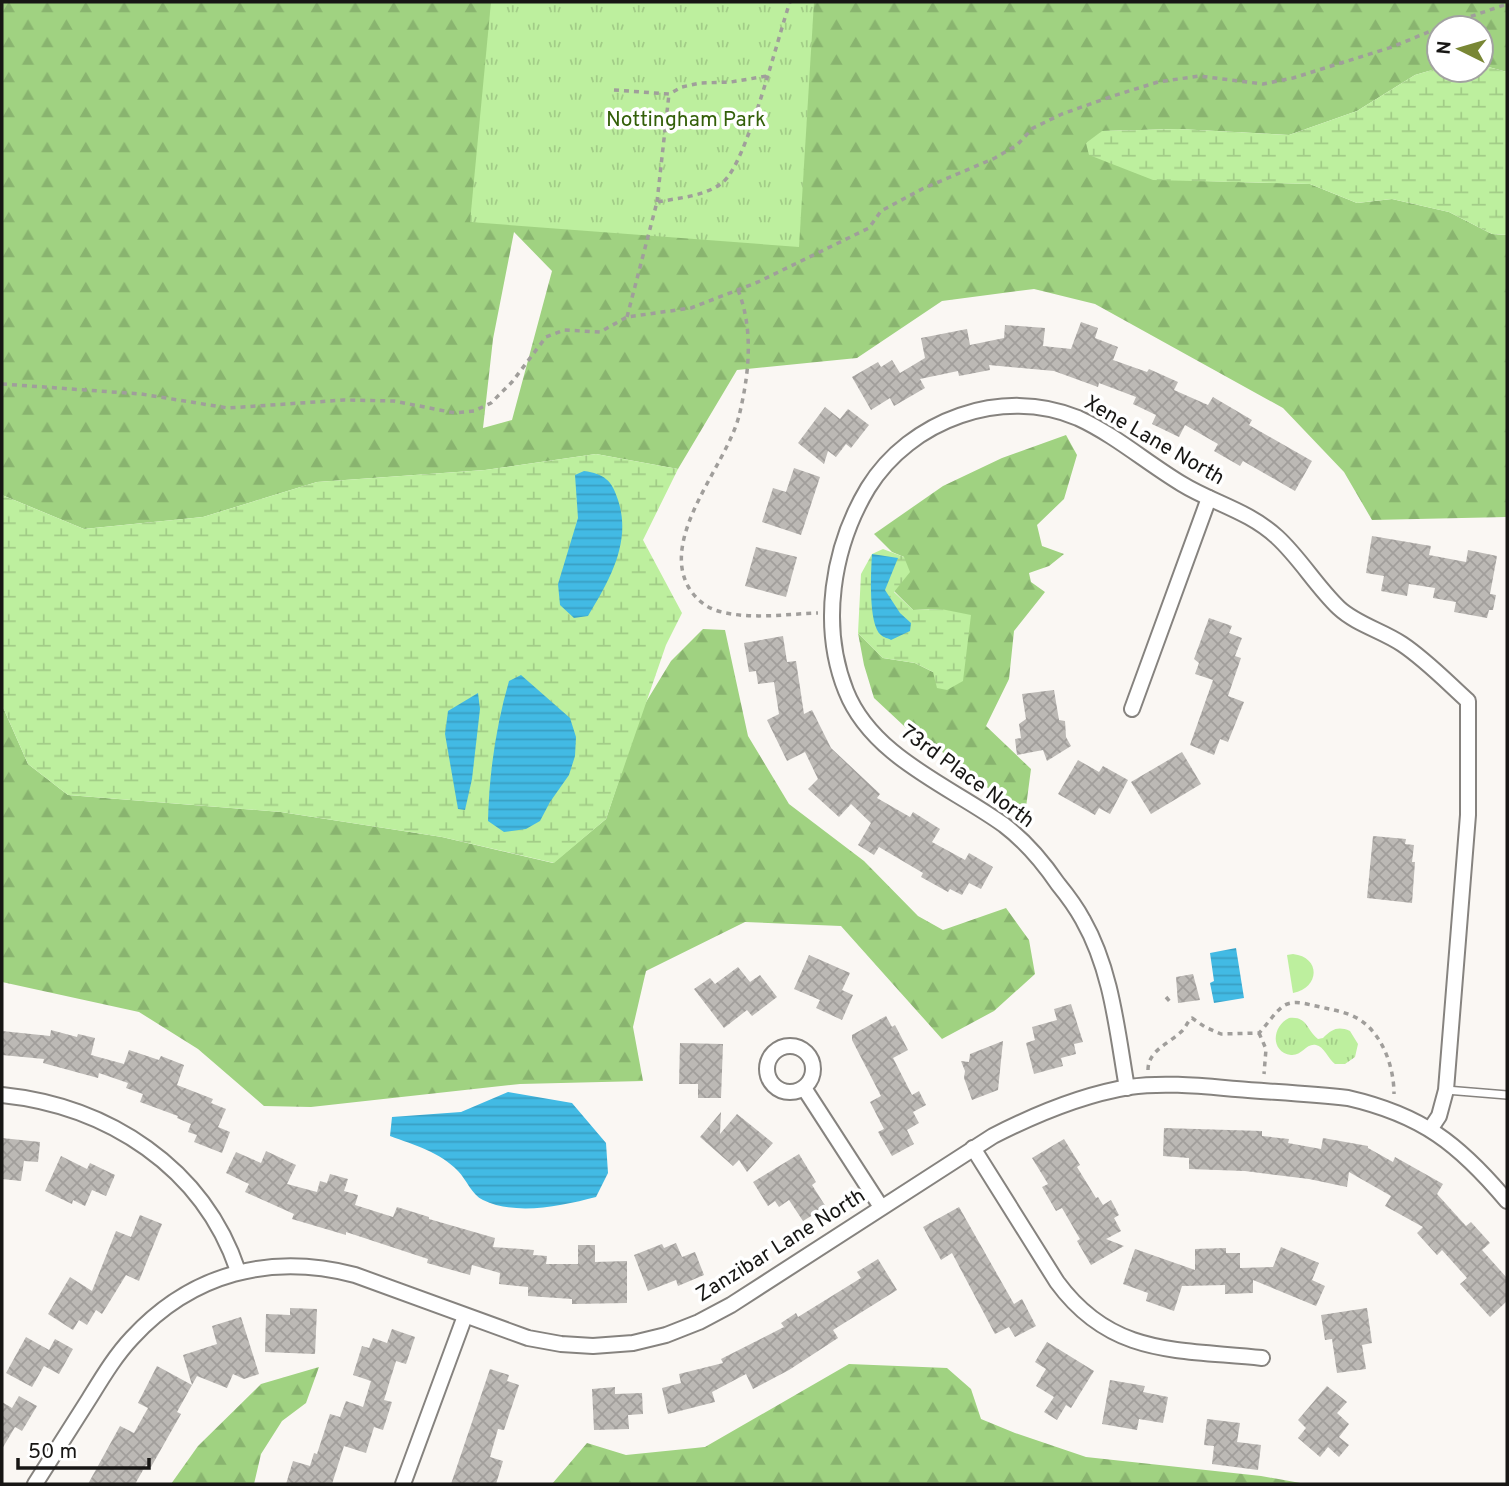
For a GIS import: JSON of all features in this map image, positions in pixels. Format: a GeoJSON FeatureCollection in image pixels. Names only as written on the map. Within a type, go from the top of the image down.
{"type":"FeatureCollection","features":[{"type":"Feature","properties":{"kind":"street","name":"Xene Lane North"},"geometry":{"type":"LineString","coordinates":[[888,459],[926,431],[958,416],[995,408],[1034,408],[1074,416],[1209,498],[1252,517],[1278,537],[1341,610],[1403,645],[1468,701],[1468,814],[1446,1090],[1439,1116],[1431,1128]]}},
{"type":"Feature","properties":{"kind":"street","name":"73rd Place North"},"geometry":{"type":"LineString","coordinates":[[888,459],[862,498],[852,521],[838,569],[831,612],[832,639],[837,666],[847,695],[879,739],[901,758],[1020,838],[1051,874],[1083,920],[1097,950],[1115,1014],[1127,1088]]}},
{"type":"Feature","properties":{"kind":"street"},"geometry":{"type":"LineString","coordinates":[[1132,709],[1209,498]]}},
{"type":"Feature","properties":{"kind":"street","name":"Zanzibar Lane North"},"geometry":{"type":"LineString","coordinates":[[35,1484],[111,1364],[131,1339],[156,1314],[184,1294],[238,1271],[281,1266],[329,1269],[355,1275],[527,1338],[593,1346],[633,1343],[666,1335],[731,1305],[973,1149],[1023,1121],[1074,1101],[1127,1088],[1146,1085],[1204,1086],[1348,1098],[1397,1112],[1431,1128],[1468,1158],[1507,1201]]}},
{"type":"Feature","properties":{"kind":"street"},"geometry":{"type":"LineString","coordinates":[[804,1088],[881,1207]]}},
{"type":"Feature","properties":{"kind":"street"},"geometry":{"type":"LineString","coordinates":[[2,1095],[61,1105],[96,1118],[124,1132],[152,1152],[204,1206],[222,1231],[238,1271]]}},
{"type":"Feature","properties":{"kind":"street"},"geometry":{"type":"LineString","coordinates":[[973,1149],[1057,1282],[1073,1303],[1094,1322],[1127,1340],[1146,1345],[1262,1358]]}},
{"type":"Feature","properties":{"kind":"street"},"geometry":{"type":"LineString","coordinates":[[403,1484],[465,1316]]}},
{"type":"Feature","properties":{"kind":"lane"},"geometry":{"type":"LineString","coordinates":[[1446,1090],[1507,1095]]}},
{"type":"Feature","properties":{"kind":"path"},"geometry":{"type":"LineString","coordinates":[[657,202],[715,188],[731,174],[750,128],[790,2]]}},
{"type":"Feature","properties":{"kind":"path"},"geometry":{"type":"LineString","coordinates":[[2,384],[141,394],[228,408],[344,400],[394,401],[455,413],[474,411],[491,403],[505,389],[546,337],[564,330],[600,332],[627,317],[691,307],[738,290],[869,228],[881,211],[922,189],[995,158],[1017,145],[1033,128],[1062,114],[1158,82],[1199,76],[1263,84],[1293,78],[1392,47],[1507,4]]}},
{"type":"Feature","properties":{"kind":"path"},"geometry":{"type":"LineString","coordinates":[[614,90],[669,94],[682,87],[700,83],[731,82],[767,76]]}},
{"type":"Feature","properties":{"kind":"path"},"geometry":{"type":"LineString","coordinates":[[627,317],[657,202],[669,94]]}},
{"type":"Feature","properties":{"kind":"path"},"geometry":{"type":"LineString","coordinates":[[738,290],[745,307],[749,343],[738,418],[685,536],[680,559],[683,575],[694,596],[718,611],[759,615],[831,612]]}},
{"type":"Feature","properties":{"kind":"path"},"geometry":{"type":"LineString","coordinates":[[1166,997],[1172,1004]]}},
{"type":"Feature","properties":{"kind":"path"},"geometry":{"type":"LineString","coordinates":[[1148,1071],[1153,1054],[1180,1034],[1192,1018],[1221,1034],[1259,1033],[1282,1006],[1292,1002],[1355,1017],[1370,1028],[1384,1050],[1392,1073],[1394,1094]]}},
{"type":"Feature","properties":{"kind":"path"},"geometry":{"type":"LineString","coordinates":[[1259,1033],[1266,1049],[1264,1074]]}},
{"type":"Feature","properties":{"kind":"green space"},"geometry":{"type":"Polygon","coordinates":[[[2,2],[1507,2],[1507,72],[1495,69],[1495,14],[1425,14],[1425,72],[1415,75],[1357,111],[1289,135],[1178,129],[1103,131],[1205,181],[1310,184],[1357,203],[1392,199],[1449,212],[1492,234],[1507,235],[1507,517],[1372,520],[1344,472],[1283,408],[1095,304],[1034,289],[942,301],[857,358],[737,370],[678,469],[596,454],[485,470],[317,482],[203,517],[84,529],[2,495],[2,2]],[[514,232],[493,339],[483,428],[512,420],[552,271],[514,232]]]}},
{"type":"Feature","properties":{"kind":"green space","name":"Nottingham Park"},"geometry":{"type":"Polygon","coordinates":[[[491,2],[814,2],[799,247],[470,222],[491,2]]]}},
{"type":"Feature","properties":{"kind":"green space"},"geometry":{"type":"Polygon","coordinates":[[[1495,69],[1507,72],[1507,235],[1492,234],[1449,212],[1392,199],[1357,203],[1310,184],[1153,180],[1089,155],[1086,143],[1102,131],[1178,129],[1289,135],[1357,111],[1415,75],[1425,72],[1425,84],[1495,84],[1495,69]]]}},
{"type":"Feature","properties":{"kind":"green space"},"geometry":{"type":"Polygon","coordinates":[[[1066,435],[1077,455],[1064,499],[1037,525],[1042,546],[1064,554],[1049,566],[1029,573],[1031,582],[1045,592],[1014,631],[1009,679],[986,726],[1031,769],[1026,807],[1010,802],[932,744],[918,739],[874,698],[858,633],[883,658],[915,663],[933,672],[941,609],[913,610],[894,591],[904,557],[892,552],[874,534],[943,486],[1002,458],[1066,435]]]}},
{"type":"Feature","properties":{"kind":"green space"},"geometry":{"type":"Polygon","coordinates":[[[596,454],[678,469],[643,540],[682,613],[666,645],[606,819],[554,863],[442,837],[281,812],[68,795],[28,764],[2,705],[2,495],[84,529],[203,517],[317,482],[485,470],[596,454]]]}},
{"type":"Feature","properties":{"kind":"green space"},"geometry":{"type":"Polygon","coordinates":[[[883,549],[904,557],[910,572],[894,592],[913,610],[941,609],[971,615],[963,681],[947,690],[937,688],[933,672],[915,663],[883,658],[858,633],[861,574],[872,554],[883,549]]]}},
{"type":"Feature","properties":{"kind":"green space"},"geometry":{"type":"Polygon","coordinates":[[[703,629],[725,630],[748,736],[789,804],[864,861],[918,916],[943,930],[1006,908],[1029,940],[1035,974],[994,1011],[942,1039],[841,926],[745,922],[646,971],[633,1027],[643,1081],[520,1084],[311,1107],[264,1106],[198,1049],[139,1012],[2,982],[2,705],[28,764],[68,795],[281,812],[442,837],[553,863],[606,819],[643,707],[671,661],[703,629]]]}},
{"type":"Feature","properties":{"kind":"green space"},"geometry":{"type":"Polygon","coordinates":[[[1293,954],[1309,961],[1314,973],[1308,985],[1293,993],[1287,955],[1293,954]]]}},
{"type":"Feature","properties":{"kind":"green space"},"geometry":{"type":"Polygon","coordinates":[[[1289,1018],[1303,1021],[1318,1039],[1335,1029],[1350,1031],[1358,1044],[1355,1057],[1345,1064],[1335,1064],[1316,1045],[1309,1046],[1295,1055],[1284,1053],[1279,1049],[1276,1038],[1279,1027],[1289,1018]]]}},
{"type":"Feature","properties":{"kind":"green space"},"geometry":{"type":"Polygon","coordinates":[[[849,1364],[947,1368],[971,1389],[981,1419],[1086,1457],[1261,1476],[1306,1484],[552,1484],[587,1443],[626,1455],[705,1447],[849,1364]]]}},
{"type":"Feature","properties":{"kind":"green space"},"geometry":{"type":"Polygon","coordinates":[[[319,1367],[306,1403],[282,1421],[261,1454],[254,1484],[171,1484],[198,1446],[261,1384],[319,1367]]]}},
{"type":"Feature","properties":{"kind":"water"},"geometry":{"type":"Polygon","coordinates":[[[584,471],[602,476],[613,487],[622,516],[622,531],[616,561],[604,589],[588,616],[574,618],[560,605],[558,584],[578,518],[575,475],[584,471]]]}},
{"type":"Feature","properties":{"kind":"water"},"geometry":{"type":"Polygon","coordinates":[[[872,554],[898,558],[885,590],[900,613],[911,623],[910,631],[891,640],[881,635],[874,621],[871,597],[872,554]]]}},
{"type":"Feature","properties":{"kind":"water"},"geometry":{"type":"Polygon","coordinates":[[[521,675],[570,718],[576,737],[575,756],[569,775],[540,821],[526,829],[504,832],[488,821],[490,786],[500,715],[509,681],[521,675]]]}},
{"type":"Feature","properties":{"kind":"water"},"geometry":{"type":"Polygon","coordinates":[[[478,693],[480,709],[472,779],[465,810],[458,809],[445,734],[448,711],[478,693]]]}},
{"type":"Feature","properties":{"kind":"water"},"geometry":{"type":"Polygon","coordinates":[[[1236,948],[1244,998],[1214,1003],[1210,983],[1214,981],[1210,953],[1236,948]]]}},
{"type":"Feature","properties":{"kind":"water"},"geometry":{"type":"Polygon","coordinates":[[[508,1092],[572,1103],[606,1143],[608,1173],[596,1197],[539,1208],[496,1205],[479,1198],[451,1164],[426,1150],[390,1136],[392,1117],[461,1112],[508,1092]]]}},
{"type":"Feature","properties":{"kind":"building"},"geometry":{"type":"Polygon","coordinates":[[[1081,322],[1098,328],[1095,338],[1118,347],[1113,360],[1147,372],[1149,369],[1178,382],[1174,390],[1208,405],[1213,397],[1252,420],[1249,425],[1312,461],[1295,491],[1243,461],[1240,466],[1214,451],[1218,444],[1185,425],[1179,437],[1152,424],[1156,415],[1133,404],[1136,397],[1099,383],[1098,387],[1054,371],[989,365],[990,370],[959,376],[958,371],[920,379],[925,388],[894,406],[890,398],[871,410],[852,377],[878,362],[881,367],[892,360],[900,373],[925,358],[921,338],[967,329],[970,345],[1004,338],[1005,325],[1045,328],[1043,346],[1071,349],[1081,322]]]}},
{"type":"Feature","properties":{"kind":"building"},"geometry":{"type":"Polygon","coordinates":[[[825,407],[840,419],[848,409],[869,425],[851,448],[846,444],[836,457],[828,451],[824,464],[798,443],[825,407]]]}},
{"type":"Feature","properties":{"kind":"building"},"geometry":{"type":"Polygon","coordinates":[[[794,468],[820,477],[801,535],[762,522],[773,488],[786,492],[794,468]]]}},
{"type":"Feature","properties":{"kind":"building"},"geometry":{"type":"Polygon","coordinates":[[[1372,536],[1431,546],[1429,555],[1466,562],[1468,550],[1497,556],[1490,594],[1496,595],[1493,610],[1489,610],[1487,618],[1454,612],[1456,602],[1433,598],[1435,588],[1409,584],[1407,596],[1381,591],[1384,576],[1366,573],[1372,536]]]}},
{"type":"Feature","properties":{"kind":"building"},"geometry":{"type":"Polygon","coordinates":[[[756,547],[797,557],[786,597],[745,586],[756,547]]]}},
{"type":"Feature","properties":{"kind":"building"},"geometry":{"type":"Polygon","coordinates":[[[1209,618],[1232,626],[1229,633],[1242,638],[1235,656],[1241,658],[1228,696],[1244,702],[1228,742],[1220,739],[1214,755],[1190,745],[1213,680],[1195,674],[1199,663],[1194,659],[1209,618]]]}},
{"type":"Feature","properties":{"kind":"building"},"geometry":{"type":"Polygon","coordinates":[[[783,636],[787,662],[796,661],[804,714],[812,710],[831,748],[880,794],[877,798],[910,817],[913,812],[940,829],[932,842],[965,860],[969,853],[993,867],[981,889],[969,883],[962,895],[950,889],[948,892],[921,877],[923,873],[879,847],[874,855],[858,845],[871,823],[851,804],[839,817],[808,789],[818,779],[805,752],[787,761],[767,720],[779,714],[774,682],[758,684],[756,671],[749,672],[744,643],[783,636]]]}},
{"type":"Feature","properties":{"kind":"building"},"geometry":{"type":"Polygon","coordinates":[[[1054,690],[1059,720],[1065,721],[1066,737],[1071,746],[1047,761],[1043,750],[1017,755],[1015,739],[1021,738],[1019,724],[1026,719],[1022,694],[1054,690]]]}},
{"type":"Feature","properties":{"kind":"building"},"geometry":{"type":"Polygon","coordinates":[[[1182,752],[1201,784],[1151,814],[1131,782],[1182,752]]]}},
{"type":"Feature","properties":{"kind":"building"},"geometry":{"type":"Polygon","coordinates":[[[1078,760],[1099,772],[1103,766],[1128,780],[1110,814],[1099,808],[1095,815],[1058,794],[1078,760]]]}},
{"type":"Feature","properties":{"kind":"building"},"geometry":{"type":"Polygon","coordinates":[[[1373,836],[1406,839],[1405,844],[1414,845],[1412,903],[1367,898],[1373,836]]]}},
{"type":"Feature","properties":{"kind":"building"},"geometry":{"type":"Polygon","coordinates":[[[809,955],[850,973],[842,990],[853,995],[842,1020],[816,1008],[820,1000],[794,989],[809,955]]]}},
{"type":"Feature","properties":{"kind":"building"},"geometry":{"type":"Polygon","coordinates":[[[738,967],[750,982],[760,975],[777,997],[752,1016],[747,1010],[724,1028],[694,989],[710,978],[715,984],[738,967]]]}},
{"type":"Feature","properties":{"kind":"building"},"geometry":{"type":"Polygon","coordinates":[[[1193,974],[1200,1000],[1178,1003],[1176,977],[1193,974]]]}},
{"type":"Feature","properties":{"kind":"building"},"geometry":{"type":"Polygon","coordinates":[[[1071,1004],[1083,1042],[1074,1044],[1076,1054],[1061,1058],[1063,1066],[1034,1074],[1026,1043],[1035,1040],[1032,1027],[1057,1020],[1054,1009],[1071,1004]]]}},
{"type":"Feature","properties":{"kind":"building"},"geometry":{"type":"Polygon","coordinates":[[[886,1016],[892,1027],[895,1025],[908,1050],[893,1058],[912,1095],[919,1091],[926,1105],[913,1112],[919,1123],[907,1130],[914,1144],[892,1156],[878,1132],[884,1129],[870,1102],[881,1096],[852,1040],[852,1035],[886,1016]]]}},
{"type":"Feature","properties":{"kind":"building"},"geometry":{"type":"Polygon","coordinates":[[[51,1030],[77,1037],[78,1034],[95,1038],[91,1055],[124,1064],[129,1050],[159,1060],[161,1056],[184,1065],[177,1085],[213,1099],[211,1103],[226,1109],[218,1127],[230,1132],[222,1153],[194,1142],[197,1135],[188,1132],[191,1124],[177,1118],[178,1116],[140,1102],[143,1094],[126,1088],[128,1083],[99,1073],[98,1078],[43,1063],[44,1059],[2,1055],[2,1031],[50,1036],[51,1030]]]}},
{"type":"Feature","properties":{"kind":"building"},"geometry":{"type":"Polygon","coordinates":[[[1003,1041],[998,1090],[972,1100],[961,1061],[969,1062],[970,1054],[1003,1041]]]}},
{"type":"Feature","properties":{"kind":"building"},"geometry":{"type":"Polygon","coordinates":[[[680,1043],[723,1044],[721,1098],[698,1098],[698,1084],[679,1084],[680,1043]]]}},
{"type":"Feature","properties":{"kind":"building"},"geometry":{"type":"Polygon","coordinates":[[[721,1112],[720,1134],[737,1114],[773,1143],[747,1172],[739,1160],[733,1166],[700,1137],[721,1112]]]}},
{"type":"Feature","properties":{"kind":"building"},"geometry":{"type":"Polygon","coordinates":[[[1164,1128],[1262,1131],[1262,1136],[1289,1139],[1288,1143],[1321,1149],[1323,1138],[1368,1146],[1393,1162],[1395,1157],[1443,1184],[1437,1194],[1466,1226],[1471,1222],[1490,1243],[1482,1250],[1507,1278],[1507,1301],[1490,1317],[1460,1284],[1467,1278],[1442,1250],[1437,1255],[1417,1233],[1423,1227],[1385,1206],[1391,1196],[1349,1172],[1347,1187],[1245,1171],[1189,1169],[1189,1158],[1163,1156],[1164,1128]]]}},
{"type":"Feature","properties":{"kind":"building"},"geometry":{"type":"Polygon","coordinates":[[[2,1138],[40,1142],[38,1162],[24,1161],[21,1181],[2,1179],[2,1138]]]}},
{"type":"Feature","properties":{"kind":"building"},"geometry":{"type":"Polygon","coordinates":[[[1064,1139],[1096,1198],[1098,1197],[1103,1205],[1111,1200],[1119,1215],[1114,1218],[1121,1231],[1106,1239],[1124,1246],[1091,1265],[1062,1208],[1056,1211],[1042,1187],[1048,1184],[1032,1158],[1064,1139]]]}},
{"type":"Feature","properties":{"kind":"building"},"geometry":{"type":"Polygon","coordinates":[[[266,1151],[296,1165],[287,1184],[317,1192],[320,1181],[327,1183],[330,1174],[348,1179],[344,1191],[358,1195],[355,1205],[393,1217],[397,1207],[495,1238],[493,1247],[534,1250],[533,1255],[547,1256],[546,1264],[578,1264],[578,1245],[595,1245],[595,1262],[627,1261],[627,1303],[572,1304],[572,1299],[528,1296],[528,1287],[499,1284],[500,1273],[472,1265],[470,1275],[427,1263],[428,1259],[346,1232],[346,1235],[292,1219],[294,1214],[245,1192],[249,1184],[226,1173],[236,1152],[261,1163],[266,1151]]]}},
{"type":"Feature","properties":{"kind":"building"},"geometry":{"type":"Polygon","coordinates":[[[799,1154],[816,1182],[812,1185],[826,1207],[803,1221],[789,1200],[779,1207],[775,1201],[768,1206],[753,1182],[799,1154]]]}},
{"type":"Feature","properties":{"kind":"building"},"geometry":{"type":"Polygon","coordinates":[[[61,1156],[87,1169],[90,1163],[115,1175],[106,1196],[92,1190],[85,1206],[73,1200],[72,1204],[45,1191],[61,1156]]]}},
{"type":"Feature","properties":{"kind":"building"},"geometry":{"type":"Polygon","coordinates":[[[959,1207],[1014,1304],[1022,1299],[1036,1326],[1015,1337],[1009,1327],[995,1334],[952,1253],[941,1260],[923,1227],[959,1207]]]}},
{"type":"Feature","properties":{"kind":"building"},"geometry":{"type":"Polygon","coordinates":[[[140,1215],[162,1224],[139,1281],[126,1275],[102,1314],[96,1310],[87,1325],[79,1320],[73,1330],[48,1314],[70,1277],[92,1291],[116,1231],[131,1237],[140,1215]]]}},
{"type":"Feature","properties":{"kind":"building"},"geometry":{"type":"Polygon","coordinates":[[[676,1243],[682,1257],[695,1252],[704,1275],[678,1286],[676,1280],[648,1291],[634,1255],[662,1244],[664,1248],[676,1243]]]}},
{"type":"Feature","properties":{"kind":"building"},"geometry":{"type":"Polygon","coordinates":[[[1281,1247],[1319,1263],[1312,1280],[1325,1286],[1316,1306],[1253,1280],[1253,1293],[1225,1294],[1225,1285],[1182,1286],[1174,1311],[1146,1301],[1148,1293],[1123,1284],[1135,1249],[1195,1270],[1195,1249],[1226,1248],[1226,1253],[1240,1253],[1240,1268],[1273,1267],[1281,1247]]]}},
{"type":"Feature","properties":{"kind":"building"},"geometry":{"type":"Polygon","coordinates":[[[878,1259],[897,1290],[833,1330],[838,1338],[789,1370],[753,1389],[746,1374],[712,1392],[715,1402],[668,1414],[662,1388],[681,1383],[679,1374],[723,1363],[721,1359],[784,1327],[781,1323],[796,1313],[798,1317],[861,1278],[857,1272],[878,1259]]]}},
{"type":"Feature","properties":{"kind":"building"},"geometry":{"type":"Polygon","coordinates":[[[290,1308],[317,1309],[315,1354],[265,1352],[266,1314],[290,1315],[290,1308]]]}},
{"type":"Feature","properties":{"kind":"building"},"geometry":{"type":"Polygon","coordinates":[[[1367,1308],[1372,1343],[1362,1345],[1366,1369],[1337,1373],[1332,1339],[1325,1340],[1321,1315],[1367,1308]]]}},
{"type":"Feature","properties":{"kind":"building"},"geometry":{"type":"Polygon","coordinates":[[[241,1317],[259,1374],[244,1379],[233,1374],[227,1388],[197,1376],[192,1385],[183,1355],[217,1344],[212,1326],[241,1317]]]}},
{"type":"Feature","properties":{"kind":"building"},"geometry":{"type":"Polygon","coordinates":[[[392,1329],[415,1337],[406,1364],[396,1361],[384,1400],[392,1402],[383,1430],[374,1427],[366,1453],[344,1446],[332,1484],[286,1484],[293,1461],[310,1466],[314,1453],[317,1454],[330,1414],[340,1417],[346,1401],[363,1407],[371,1381],[353,1375],[362,1346],[369,1348],[373,1338],[387,1343],[392,1329]]]}},
{"type":"Feature","properties":{"kind":"building"},"geometry":{"type":"Polygon","coordinates":[[[26,1337],[49,1350],[55,1339],[73,1349],[59,1374],[44,1366],[32,1387],[6,1373],[26,1337]]]}},
{"type":"Feature","properties":{"kind":"building"},"geometry":{"type":"Polygon","coordinates":[[[1047,1342],[1094,1371],[1071,1408],[1066,1405],[1057,1420],[1044,1412],[1054,1397],[1036,1386],[1046,1369],[1035,1362],[1047,1342]]]}},
{"type":"Feature","properties":{"kind":"building"},"geometry":{"type":"Polygon","coordinates":[[[157,1366],[192,1385],[177,1412],[181,1414],[151,1467],[146,1465],[135,1484],[88,1484],[120,1426],[134,1433],[148,1408],[138,1403],[157,1366]]]}},
{"type":"Feature","properties":{"kind":"building"},"geometry":{"type":"Polygon","coordinates":[[[490,1369],[509,1375],[507,1381],[519,1385],[504,1430],[498,1429],[490,1457],[503,1461],[496,1484],[451,1484],[490,1369]]]}},
{"type":"Feature","properties":{"kind":"building"},"geometry":{"type":"Polygon","coordinates":[[[1110,1380],[1145,1386],[1143,1392],[1168,1397],[1163,1423],[1139,1419],[1137,1430],[1102,1424],[1110,1380]]]}},
{"type":"Feature","properties":{"kind":"building"},"geometry":{"type":"Polygon","coordinates":[[[1327,1386],[1347,1402],[1337,1413],[1349,1424],[1339,1437],[1349,1445],[1339,1457],[1328,1447],[1320,1457],[1298,1438],[1306,1428],[1298,1420],[1327,1386]]]}},
{"type":"Feature","properties":{"kind":"building"},"geometry":{"type":"Polygon","coordinates":[[[615,1387],[615,1394],[642,1393],[643,1414],[628,1415],[629,1429],[594,1430],[592,1389],[615,1387]]]}},
{"type":"Feature","properties":{"kind":"building"},"geometry":{"type":"Polygon","coordinates":[[[19,1396],[37,1406],[22,1431],[15,1427],[2,1449],[2,1402],[12,1408],[19,1396]]]}},
{"type":"Feature","properties":{"kind":"building"},"geometry":{"type":"Polygon","coordinates":[[[1207,1419],[1240,1423],[1237,1442],[1261,1445],[1258,1470],[1212,1464],[1214,1446],[1204,1445],[1207,1419]]]}}]}
